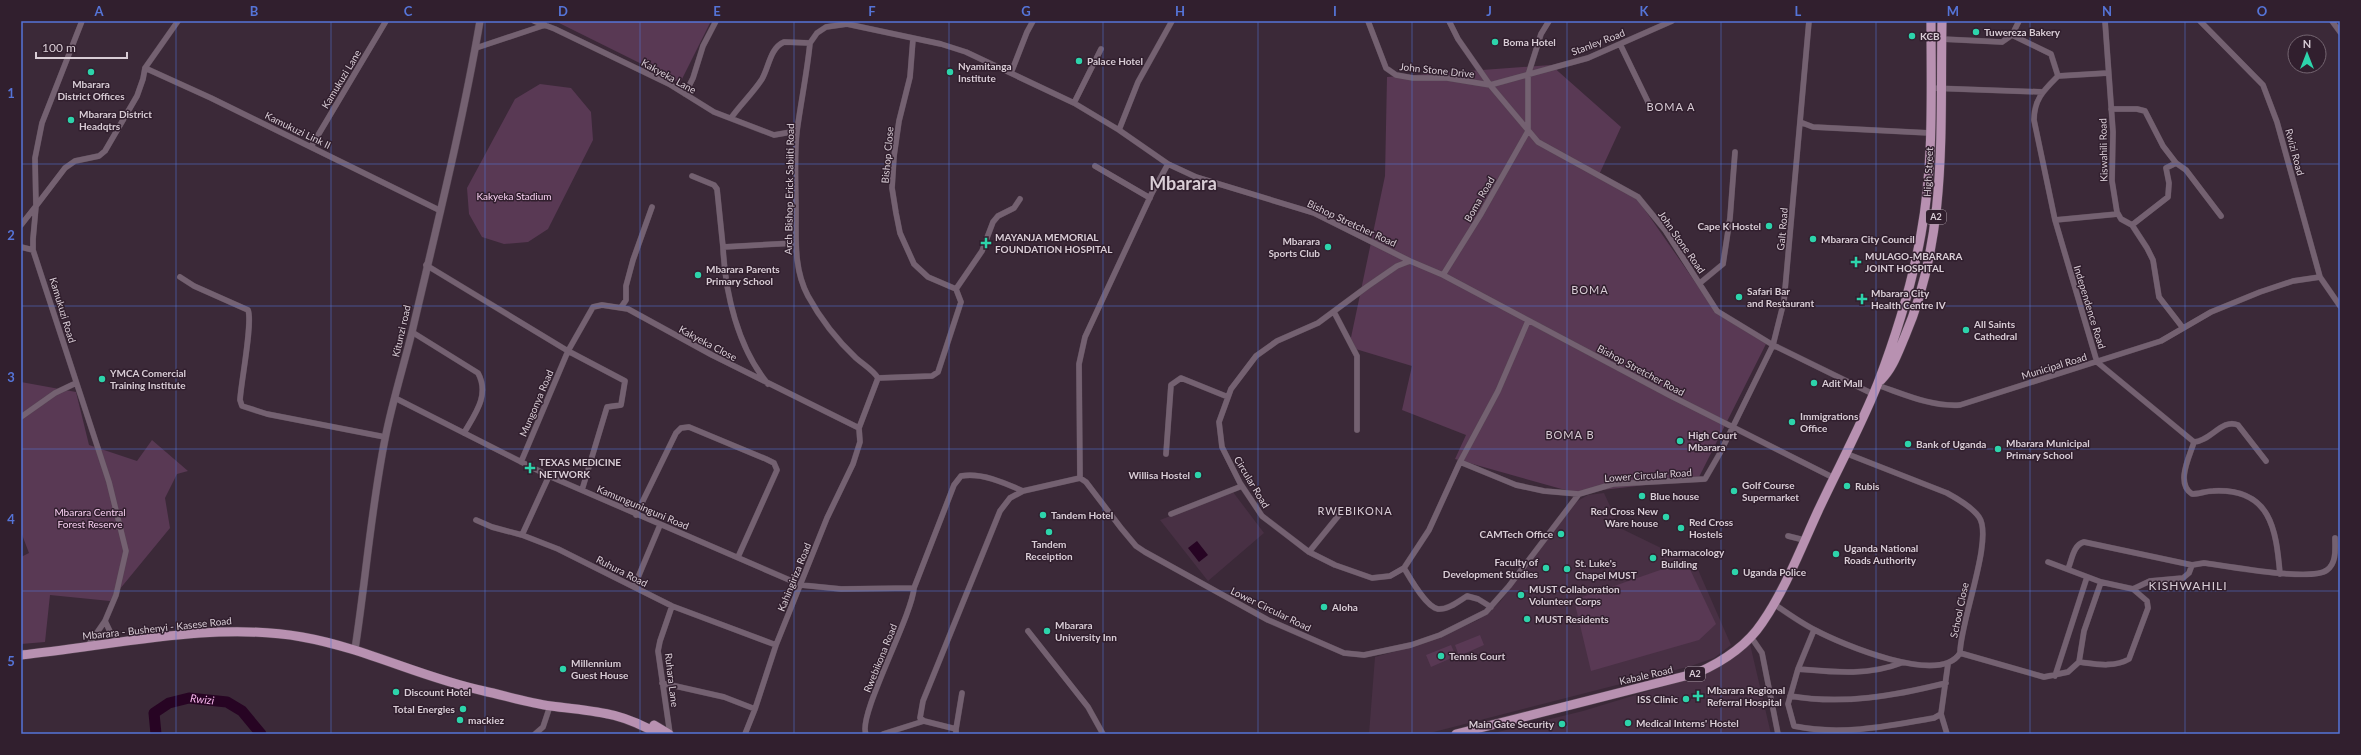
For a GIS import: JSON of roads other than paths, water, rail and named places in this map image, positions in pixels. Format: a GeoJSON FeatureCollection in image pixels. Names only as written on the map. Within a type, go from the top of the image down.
{"type":"FeatureCollection","features":[{"type":"Feature","properties":{"kind":"main road","name":"High Street"},"geometry":{"type":"LineString","coordinates":[[1834,478],[1876,387],[1897,328],[1921,235],[1927,190],[1930,133],[1931,21]]}},
{"type":"Feature","properties":{"kind":"main road","name":"High Street"},"geometry":{"type":"LineString","coordinates":[[1876,387],[1893,364],[1912,319],[1922,292],[1930,258],[1937,201],[1942,21]]}},
{"type":"Feature","properties":{"kind":"main road","name":"Kabale Road"},"geometry":{"type":"LineString","coordinates":[[1456,734],[1697,673],[1724,659],[1751,636],[1774,604],[1834,478]]}},
{"type":"Feature","properties":{"kind":"main road","name":"Mbarara - Bushenyi - Kasese Road"},"geometry":{"type":"LineString","coordinates":[[21,655],[235,631],[303,637],[355,649],[452,684],[550,706],[618,711],[645,721],[670,734]]}},
{"type":"Feature","properties":{"kind":"main road","name":"Mbarara - Bushenyi - Kasese Road"},"geometry":{"type":"LineString","coordinates":[[574,708],[622,716],[643,725],[658,734]]}},
{"type":"Feature","properties":{"kind":"street","name":"Kamukuzi Road"},"geometry":{"type":"LineString","coordinates":[[82,21],[42,123],[35,158],[36,206],[34,250],[109,482],[126,551],[116,595],[105,621],[87,647]]}},
{"type":"Feature","properties":{"kind":"street"},"geometry":{"type":"LineString","coordinates":[[21,225],[65,168],[75,161],[99,156],[105,151],[137,96],[143,80],[145,68],[178,21]]}},
{"type":"Feature","properties":{"kind":"street","name":"Kamukuzi Lane"},"geometry":{"type":"LineString","coordinates":[[311,147],[386,21]]}},
{"type":"Feature","properties":{"kind":"street","name":"Kitunzi road"},"geometry":{"type":"LineString","coordinates":[[355,649],[371,513],[385,437],[412,332],[426,266],[441,211],[476,48],[480,21]]}},
{"type":"Feature","properties":{"kind":"street","name":"Kakyeka Lane"},"geometry":{"type":"LineString","coordinates":[[534,21],[685,94],[706,108],[774,135],[797,131]]}},
{"type":"Feature","properties":{"kind":"street"},"geometry":{"type":"LineString","coordinates":[[685,94],[694,78],[703,46],[716,21]]}},
{"type":"Feature","properties":{"kind":"street"},"geometry":{"type":"LineString","coordinates":[[731,118],[761,79],[773,53],[780,44],[784,42],[810,43],[821,30],[825,21]]}},
{"type":"Feature","properties":{"kind":"street"},"geometry":{"type":"LineString","coordinates":[[1011,72],[1033,21]]}},
{"type":"Feature","properties":{"kind":"street"},"geometry":{"type":"LineString","coordinates":[[1119,130],[1138,82],[1172,21]]}},
{"type":"Feature","properties":{"kind":"street","name":"John Stone Drive"},"geometry":{"type":"LineString","coordinates":[[1368,21],[1386,68],[1396,76],[1412,78],[1447,78],[1490,85]]}},
{"type":"Feature","properties":{"kind":"street","name":"John Stone Road"},"geometry":{"type":"LineString","coordinates":[[1449,21],[1458,39],[1490,85],[1538,142],[1638,198],[1665,230],[1719,313],[1773,345],[1876,387]]}},
{"type":"Feature","properties":{"kind":"street"},"geometry":{"type":"LineString","coordinates":[[1528,131],[1528,75],[1540,34],[1549,21]]}},
{"type":"Feature","properties":{"kind":"street","name":"Stanley Road"},"geometry":{"type":"LineString","coordinates":[[1490,85],[1588,58],[1672,21]]}},
{"type":"Feature","properties":{"kind":"street","name":"Galt Road"},"geometry":{"type":"LineString","coordinates":[[1732,427],[1773,345],[1784,301],[1809,21]]}},
{"type":"Feature","properties":{"kind":"street"},"geometry":{"type":"LineString","coordinates":[[1941,39],[1998,43],[2012,35],[2019,21]]}},
{"type":"Feature","properties":{"kind":"street","name":"Kiswahili Road"},"geometry":{"type":"LineString","coordinates":[[2105,21],[2111,109],[2112,181],[2118,214]]}},
{"type":"Feature","properties":{"kind":"street","name":"Rwizi Road"},"geometry":{"type":"LineString","coordinates":[[2200,21],[2258,78],[2266,92],[2277,122],[2320,277],[2340,306]]}},
{"type":"Feature","properties":{"kind":"street"},"geometry":{"type":"LineString","coordinates":[[2332,21],[2340,32]]}},
{"type":"Feature","properties":{"kind":"street","name":"Bishop Stretcher Road"},"geometry":{"type":"LineString","coordinates":[[821,30],[833,24],[846,22],[966,52],[1074,103],[1119,130],[1168,164],[1196,177],[1314,212],[1410,261],[1443,275],[1732,427],[1834,478]]}},
{"type":"Feature","properties":{"kind":"street"},"geometry":{"type":"LineString","coordinates":[[476,48],[544,25]]}},
{"type":"Feature","properties":{"kind":"street"},"geometry":{"type":"LineString","coordinates":[[2012,35],[2051,54],[2058,76],[2108,73]]}},
{"type":"Feature","properties":{"kind":"street","name":"Bishop Close"},"geometry":{"type":"LineString","coordinates":[[913,39],[910,77],[899,121],[894,156],[892,188],[896,213],[900,233],[914,264],[928,277],[956,289]]}},
{"type":"Feature","properties":{"kind":"street","name":"Arch Bishop Erick Sabiiti Road"},"geometry":{"type":"LineString","coordinates":[[810,43],[807,72],[797,131],[796,244],[801,283],[809,298],[832,331],[855,357],[875,373],[878,378]]}},
{"type":"Feature","properties":{"kind":"street"},"geometry":{"type":"LineString","coordinates":[[1620,44],[1650,106]]}},
{"type":"Feature","properties":{"kind":"street"},"geometry":{"type":"LineString","coordinates":[[1074,103],[1101,49]]}},
{"type":"Feature","properties":{"kind":"street","name":"Kamukuzi Link II"},"geometry":{"type":"LineString","coordinates":[[145,68],[441,211]]}},
{"type":"Feature","properties":{"kind":"street","name":"Independence Road"},"geometry":{"type":"LineString","coordinates":[[2058,76],[2036,102],[2034,120],[2055,220],[2097,362],[2194,442]]}},
{"type":"Feature","properties":{"kind":"street"},"geometry":{"type":"LineString","coordinates":[[1930,88],[2043,92]]}},
{"type":"Feature","properties":{"kind":"street"},"geometry":{"type":"LineString","coordinates":[[2111,109],[2137,109],[2145,111],[2159,139],[2176,162],[2186,170],[2221,216]]}},
{"type":"Feature","properties":{"kind":"street"},"geometry":{"type":"LineString","coordinates":[[1800,122],[1813,128],[1930,133]]}},
{"type":"Feature","properties":{"kind":"street","name":"Boma Road"},"geometry":{"type":"LineString","coordinates":[[1443,275],[1481,214],[1528,131]]}},
{"type":"Feature","properties":{"kind":"street"},"geometry":{"type":"LineString","coordinates":[[1700,283],[1723,264],[1730,218],[1735,152]]}},
{"type":"Feature","properties":{"kind":"street"},"geometry":{"type":"LineString","coordinates":[[2132,225],[2168,197],[2169,183],[2166,168],[2176,162]]}},
{"type":"Feature","properties":{"kind":"street"},"geometry":{"type":"LineString","coordinates":[[962,693],[956,731],[924,721],[920,718],[923,701],[988,536],[1000,511],[1010,498],[1023,492],[1080,478],[1079,364],[1081,351],[1085,337],[1150,198],[1168,164]]}},
{"type":"Feature","properties":{"kind":"street"},"geometry":{"type":"LineString","coordinates":[[1095,166],[1150,198]]}},
{"type":"Feature","properties":{"kind":"street"},"geometry":{"type":"LineString","coordinates":[[692,176],[714,185],[717,189],[726,282],[734,313],[751,356],[769,385]]}},
{"type":"Feature","properties":{"kind":"street"},"geometry":{"type":"LineString","coordinates":[[878,378],[932,376],[938,372],[962,302],[956,289],[982,250],[993,222],[998,216],[1014,208],[1020,199]]}},
{"type":"Feature","properties":{"kind":"street"},"geometry":{"type":"LineString","coordinates":[[622,306],[626,300],[626,286],[633,260],[652,208]]}},
{"type":"Feature","properties":{"kind":"street"},"geometry":{"type":"LineString","coordinates":[[2055,220],[2118,214],[2121,219],[2132,225],[2153,260],[2159,297],[2183,328]]}},
{"type":"Feature","properties":{"kind":"street"},"geometry":{"type":"LineString","coordinates":[[723,248],[796,244]]}},
{"type":"Feature","properties":{"kind":"street"},"geometry":{"type":"LineString","coordinates":[[21,247],[34,250]]}},
{"type":"Feature","properties":{"kind":"street"},"geometry":{"type":"LineString","coordinates":[[1397,254],[1397,266]]}},
{"type":"Feature","properties":{"kind":"street","name":"Circular Road"},"geometry":{"type":"LineString","coordinates":[[1404,568],[1390,576],[1372,578],[1335,565],[1309,552],[1262,516],[1242,486],[1222,446],[1220,422],[1231,389],[1256,356],[1277,341],[1318,323],[1397,266],[1410,261]]}},
{"type":"Feature","properties":{"kind":"street"},"geometry":{"type":"LineString","coordinates":[[426,266],[568,351],[625,381],[621,405],[607,406],[582,490]]}},
{"type":"Feature","properties":{"kind":"street"},"geometry":{"type":"LineString","coordinates":[[180,277],[194,286],[248,310],[251,322],[240,391],[242,406],[267,414],[385,437]]}},
{"type":"Feature","properties":{"kind":"street","name":"Municipal Road"},"geometry":{"type":"LineString","coordinates":[[1876,387],[1946,406],[1960,405],[2161,341],[2211,312],[2260,292],[2293,281],[2320,277]]}},
{"type":"Feature","properties":{"kind":"street","name":"Kakyeka Close"},"geometry":{"type":"LineString","coordinates":[[568,351],[592,307],[602,305],[622,306],[769,385],[859,428]]}},
{"type":"Feature","properties":{"kind":"street"},"geometry":{"type":"LineString","coordinates":[[1334,312],[1357,356],[1357,430]]}},
{"type":"Feature","properties":{"kind":"street"},"geometry":{"type":"LineString","coordinates":[[1491,607],[1478,599],[1467,596],[1449,606],[1438,609],[1425,600],[1404,568],[1429,530],[1460,462],[1498,391],[1528,321]]}},
{"type":"Feature","properties":{"kind":"street"},"geometry":{"type":"LineString","coordinates":[[412,332],[473,369],[478,373],[482,380],[484,395],[464,433]]}},
{"type":"Feature","properties":{"kind":"street","name":"Mungonya Road"},"geometry":{"type":"LineString","coordinates":[[521,462],[568,351]]}},
{"type":"Feature","properties":{"kind":"street","name":"Kahingiriza Road"},"geometry":{"type":"LineString","coordinates":[[745,734],[755,709],[776,645],[827,518],[853,464],[860,442],[859,428],[878,378]]}},
{"type":"Feature","properties":{"kind":"street"},"geometry":{"type":"LineString","coordinates":[[1166,454],[1171,385],[1180,378],[1228,397]]}},
{"type":"Feature","properties":{"kind":"street"},"geometry":{"type":"LineString","coordinates":[[21,417],[55,393],[76,383]]}},
{"type":"Feature","properties":{"kind":"street","name":"Kamunguninguni Road"},"geometry":{"type":"LineString","coordinates":[[395,398],[549,476],[636,515],[801,585],[841,589],[914,588]]}},
{"type":"Feature","properties":{"kind":"street"},"geometry":{"type":"LineString","coordinates":[[2266,460],[2238,425],[2234,423],[2224,426],[2205,439],[2194,442],[2183,478],[2185,486],[2192,494],[2214,491],[2248,496],[2257,502],[2274,526],[2280,574]]}},
{"type":"Feature","properties":{"kind":"street"},"geometry":{"type":"LineString","coordinates":[[636,515],[676,433],[681,428],[689,427],[766,459],[774,464],[777,470],[738,557]]}},
{"type":"Feature","properties":{"kind":"street","name":"Lower Circular Road"},"geometry":{"type":"LineString","coordinates":[[1080,478],[1086,482],[1120,528],[1136,546],[1145,552],[1268,620],[1344,653],[1364,655],[1411,645],[1458,626],[1491,607],[1579,494],[1612,484],[1703,480],[1720,453],[1732,427]]}},
{"type":"Feature","properties":{"kind":"street","name":"School Close"},"geometry":{"type":"LineString","coordinates":[[1845,454],[1947,493],[1959,499],[1979,517],[1983,531],[1982,551],[1966,612],[1960,653],[1957,659],[1948,664]]}},
{"type":"Feature","properties":{"kind":"street"},"geometry":{"type":"LineString","coordinates":[[1460,462],[1516,485],[1544,491],[1579,494]]}},
{"type":"Feature","properties":{"kind":"street","name":"Rwebikona Road"},"geometry":{"type":"LineString","coordinates":[[866,734],[866,724],[878,684],[912,603],[914,588],[954,485],[961,476],[970,474],[1005,483],[1023,492]]}},
{"type":"Feature","properties":{"kind":"street"},"geometry":{"type":"LineString","coordinates":[[522,535],[549,476]]}},
{"type":"Feature","properties":{"kind":"street"},"geometry":{"type":"LineString","coordinates":[[1171,514],[1242,486]]}},
{"type":"Feature","properties":{"kind":"street"},"geometry":{"type":"LineString","coordinates":[[1309,552],[1339,515]]}},
{"type":"Feature","properties":{"kind":"street","name":"Ruhura Road"},"geometry":{"type":"LineString","coordinates":[[476,520],[492,527],[522,535],[558,549],[672,606],[776,645]]}},
{"type":"Feature","properties":{"kind":"street"},"geometry":{"type":"LineString","coordinates":[[634,587],[660,525]]}},
{"type":"Feature","properties":{"kind":"street"},"geometry":{"type":"LineString","coordinates":[[1788,536],[1804,540]]}},
{"type":"Feature","properties":{"kind":"street"},"geometry":{"type":"LineString","coordinates":[[2068,569],[2076,547],[2079,543],[2084,542],[2192,565],[2204,563],[2280,574],[2310,574],[2327,571],[2334,558],[2335,538]]}},
{"type":"Feature","properties":{"kind":"street"},"geometry":{"type":"LineString","coordinates":[[2048,562],[2101,582],[2133,589],[2147,602],[2148,608],[2129,660],[2122,663],[2112,664],[2079,662]]}},
{"type":"Feature","properties":{"kind":"street"},"geometry":{"type":"LineString","coordinates":[[2133,589],[2150,581],[2183,578],[2189,573],[2192,565]]}},
{"type":"Feature","properties":{"kind":"street"},"geometry":{"type":"LineString","coordinates":[[2055,676],[2087,577]]}},
{"type":"Feature","properties":{"kind":"street"},"geometry":{"type":"LineString","coordinates":[[1960,653],[2044,677],[2055,676],[2068,672],[2079,662],[2084,631],[2101,582]]}},
{"type":"Feature","properties":{"kind":"street"},"geometry":{"type":"LineString","coordinates":[[1774,604],[1814,630],[1839,642],[1901,663],[1930,666],[1948,664],[1941,714],[1947,734]]}},
{"type":"Feature","properties":{"kind":"street","name":"Ruhara Lane"},"geometry":{"type":"LineString","coordinates":[[670,734],[659,662],[660,641],[672,606]]}},
{"type":"Feature","properties":{"kind":"street"},"geometry":{"type":"LineString","coordinates":[[105,621],[116,644]]}},
{"type":"Feature","properties":{"kind":"street"},"geometry":{"type":"LineString","coordinates":[[1814,630],[1798,669],[1790,696],[1789,712],[1794,726],[1801,728],[1834,730],[1880,727],[1934,718],[1941,714]]}},
{"type":"Feature","properties":{"kind":"street"},"geometry":{"type":"LineString","coordinates":[[1028,631],[1088,707],[1103,734]]}},
{"type":"Feature","properties":{"kind":"street"},"geometry":{"type":"LineString","coordinates":[[1751,636],[1762,653],[1778,734]]}},
{"type":"Feature","properties":{"kind":"street"},"geometry":{"type":"LineString","coordinates":[[1798,669],[1830,672],[1866,672],[1901,663]]}},
{"type":"Feature","properties":{"kind":"street"},"geometry":{"type":"LineString","coordinates":[[662,683],[724,696],[755,709]]}},
{"type":"Feature","properties":{"kind":"street"},"geometry":{"type":"LineString","coordinates":[[1790,696],[1813,700],[1856,700],[1897,695],[1946,683]]}},
{"type":"Feature","properties":{"kind":"street"},"geometry":{"type":"LineString","coordinates":[[535,734],[543,727],[550,706]]}},
{"type":"Feature","properties":{"kind":"street"},"geometry":{"type":"LineString","coordinates":[[883,734],[924,721]]}},
{"type":"Feature","properties":{"kind":"waterway","name":"Rwizi"},"geometry":{"type":"LineString","coordinates":[[156,734],[154,713],[169,703],[189,698],[227,702],[242,711],[261,734]]}},
{"type":"Feature","properties":{"kind":"place","name":"Tuwereza Bakery"},"geometry":{"type":"Point","coordinates":[1976,32]}},
{"type":"Feature","properties":{"kind":"place","name":"KCB"},"geometry":{"type":"Point","coordinates":[1912,36]}},
{"type":"Feature","properties":{"kind":"place","name":"Boma Hotel"},"geometry":{"type":"Point","coordinates":[1495,42]}},
{"type":"Feature","properties":{"kind":"place","name":"Palace Hotel"},"geometry":{"type":"Point","coordinates":[1079,61]}},
{"type":"Feature","properties":{"kind":"place","name":"Mbarara District Offices"},"geometry":{"type":"Point","coordinates":[91,72]}},
{"type":"Feature","properties":{"kind":"place","name":"Nyamitanga Institute"},"geometry":{"type":"Point","coordinates":[950,72]}},
{"type":"Feature","properties":{"kind":"place","name":"Mbarara District Headqtrs"},"geometry":{"type":"Point","coordinates":[71,120]}},
{"type":"Feature","properties":{"kind":"place","name":"Cape K Hostel"},"geometry":{"type":"Point","coordinates":[1769,226]}},
{"type":"Feature","properties":{"kind":"place","name":"Mbarara City Council"},"geometry":{"type":"Point","coordinates":[1813,239]}},
{"type":"Feature","properties":{"kind":"place","name":"MAYANJA MEMORIAL FOUNDATION HOSPITAL"},"geometry":{"type":"Point","coordinates":[986,243]}},
{"type":"Feature","properties":{"kind":"place","name":"Mbarara Sports Club"},"geometry":{"type":"Point","coordinates":[1328,247]}},
{"type":"Feature","properties":{"kind":"place","name":"MULAGO-MBARARA JOINT HOSPITAL"},"geometry":{"type":"Point","coordinates":[1856,262]}},
{"type":"Feature","properties":{"kind":"place","name":"Mbarara Parents Primary School"},"geometry":{"type":"Point","coordinates":[698,275]}},
{"type":"Feature","properties":{"kind":"place","name":"Safari Bar and Restaurant"},"geometry":{"type":"Point","coordinates":[1739,297]}},
{"type":"Feature","properties":{"kind":"place","name":"Mbarara City Health Centre IV"},"geometry":{"type":"Point","coordinates":[1862,299]}},
{"type":"Feature","properties":{"kind":"place","name":"All Saints Cathedral"},"geometry":{"type":"Point","coordinates":[1966,330]}},
{"type":"Feature","properties":{"kind":"place","name":"YMCA Comercial Training Institute"},"geometry":{"type":"Point","coordinates":[102,379]}},
{"type":"Feature","properties":{"kind":"place","name":"Adit Mall"},"geometry":{"type":"Point","coordinates":[1814,383]}},
{"type":"Feature","properties":{"kind":"place","name":"Immigrations Office"},"geometry":{"type":"Point","coordinates":[1792,422]}},
{"type":"Feature","properties":{"kind":"place","name":"High Court Mbarara"},"geometry":{"type":"Point","coordinates":[1680,441]}},
{"type":"Feature","properties":{"kind":"place","name":"Bank of Uganda"},"geometry":{"type":"Point","coordinates":[1908,444]}},
{"type":"Feature","properties":{"kind":"place","name":"Mbarara Municipal Primary School"},"geometry":{"type":"Point","coordinates":[1998,449]}},
{"type":"Feature","properties":{"kind":"place","name":"TEXAS MEDICINE NETWORK"},"geometry":{"type":"Point","coordinates":[530,468]}},
{"type":"Feature","properties":{"kind":"place","name":"Willisa Hostel"},"geometry":{"type":"Point","coordinates":[1198,475]}},
{"type":"Feature","properties":{"kind":"place","name":"Rubis"},"geometry":{"type":"Point","coordinates":[1847,486]}},
{"type":"Feature","properties":{"kind":"place","name":"Golf Course Supermarket"},"geometry":{"type":"Point","coordinates":[1734,491]}},
{"type":"Feature","properties":{"kind":"place","name":"Blue house"},"geometry":{"type":"Point","coordinates":[1642,496]}},
{"type":"Feature","properties":{"kind":"place","name":"Tandem Hotel"},"geometry":{"type":"Point","coordinates":[1043,515]}},
{"type":"Feature","properties":{"kind":"place","name":"Red Cross New Ware house"},"geometry":{"type":"Point","coordinates":[1666,517]}},
{"type":"Feature","properties":{"kind":"place","name":"Red Cross Hostels"},"geometry":{"type":"Point","coordinates":[1681,528]}},
{"type":"Feature","properties":{"kind":"place","name":"Tandem Receiption"},"geometry":{"type":"Point","coordinates":[1049,532]}},
{"type":"Feature","properties":{"kind":"place","name":"CAMTech Office"},"geometry":{"type":"Point","coordinates":[1561,534]}},
{"type":"Feature","properties":{"kind":"place","name":"Uganda National Roads Authority"},"geometry":{"type":"Point","coordinates":[1836,554]}},
{"type":"Feature","properties":{"kind":"place","name":"Pharmacology Building"},"geometry":{"type":"Point","coordinates":[1653,558]}},
{"type":"Feature","properties":{"kind":"place","name":"Faculty of Development Studies"},"geometry":{"type":"Point","coordinates":[1546,568]}},
{"type":"Feature","properties":{"kind":"place","name":"St. Luke's Chapel MUST"},"geometry":{"type":"Point","coordinates":[1567,569]}},
{"type":"Feature","properties":{"kind":"place","name":"Uganda Police"},"geometry":{"type":"Point","coordinates":[1735,572]}},
{"type":"Feature","properties":{"kind":"place","name":"MUST Collaboration Volunteer Corps"},"geometry":{"type":"Point","coordinates":[1521,595]}},
{"type":"Feature","properties":{"kind":"place","name":"Aloha"},"geometry":{"type":"Point","coordinates":[1324,607]}},
{"type":"Feature","properties":{"kind":"place","name":"MUST Residents"},"geometry":{"type":"Point","coordinates":[1527,619]}},
{"type":"Feature","properties":{"kind":"place","name":"Mbarara University Inn"},"geometry":{"type":"Point","coordinates":[1047,631]}},
{"type":"Feature","properties":{"kind":"place","name":"Tennis Court"},"geometry":{"type":"Point","coordinates":[1441,656]}},
{"type":"Feature","properties":{"kind":"place","name":"Millennium Guest House"},"geometry":{"type":"Point","coordinates":[563,669]}},
{"type":"Feature","properties":{"kind":"place","name":"Discount Hotel"},"geometry":{"type":"Point","coordinates":[396,692]}},
{"type":"Feature","properties":{"kind":"place","name":"Mbarara Regional Referral Hospital"},"geometry":{"type":"Point","coordinates":[1698,696]}},
{"type":"Feature","properties":{"kind":"place","name":"ISS Clinic"},"geometry":{"type":"Point","coordinates":[1686,699]}},
{"type":"Feature","properties":{"kind":"place","name":"Total Energies"},"geometry":{"type":"Point","coordinates":[463,709]}},
{"type":"Feature","properties":{"kind":"place","name":"mackiez"},"geometry":{"type":"Point","coordinates":[460,720]}},
{"type":"Feature","properties":{"kind":"place","name":"Medical Interns' Hostel"},"geometry":{"type":"Point","coordinates":[1628,723]}},
{"type":"Feature","properties":{"kind":"place","name":"Main Gate Security"},"geometry":{"type":"Point","coordinates":[1562,724]}},
{"type":"Feature","properties":{"kind":"district","name":"BOMA A"},"geometry":{"type":"Point","coordinates":[1671,107]}},
{"type":"Feature","properties":{"kind":"district","name":"Mbarara"},"geometry":{"type":"Point","coordinates":[1183,184]}},
{"type":"Feature","properties":{"kind":"district","name":"BOMA"},"geometry":{"type":"Point","coordinates":[1590,290]}},
{"type":"Feature","properties":{"kind":"district","name":"BOMA B"},"geometry":{"type":"Point","coordinates":[1570,435]}},
{"type":"Feature","properties":{"kind":"district","name":"RWEBIKONA"},"geometry":{"type":"Point","coordinates":[1355,511]}},
{"type":"Feature","properties":{"kind":"district","name":"KISHWAHILI"},"geometry":{"type":"Point","coordinates":[2188,586]}},
{"type":"Feature","properties":{"kind":"park label","name":"Kakyeka Stadium"},"geometry":{"type":"Point","coordinates":[514,196]}},
{"type":"Feature","properties":{"kind":"park label","name":"Mbarara Central Forest Reserve"},"geometry":{"type":"Point","coordinates":[90,518]}}]}
